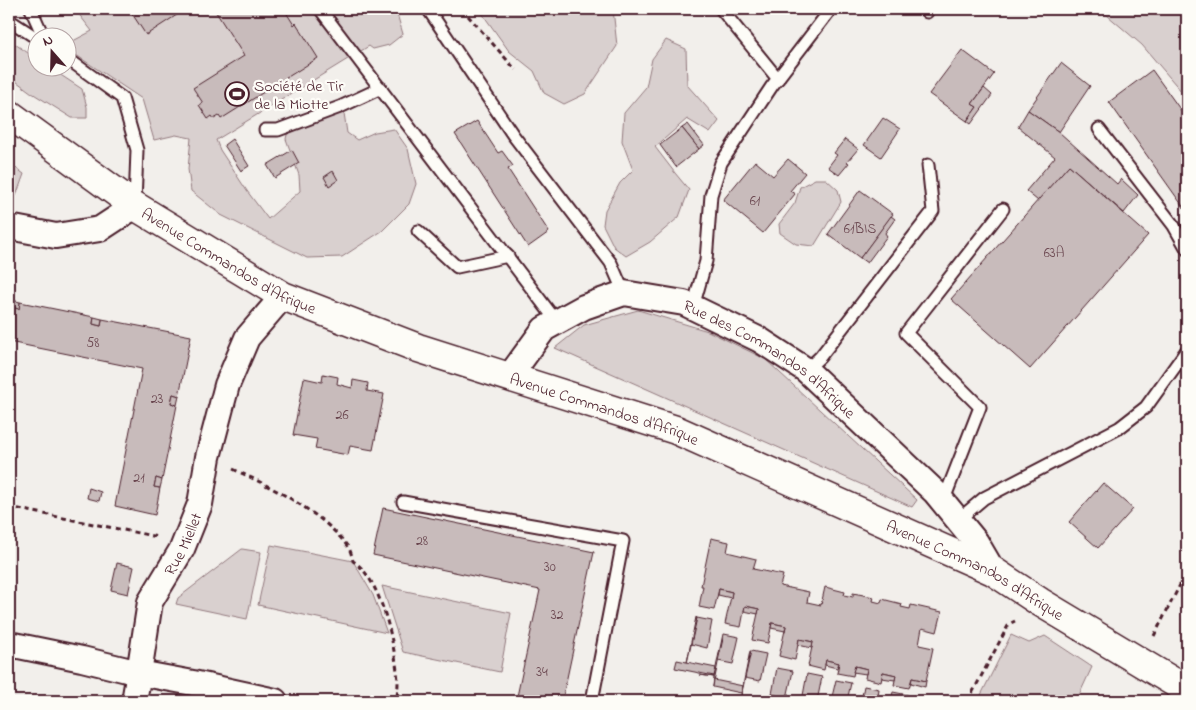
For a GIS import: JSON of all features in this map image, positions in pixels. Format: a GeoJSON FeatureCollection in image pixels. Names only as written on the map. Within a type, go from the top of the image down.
{"type":"FeatureCollection","features":[{"type":"Feature","properties":{"kind":"main road"},"geometry":{"type":"LineString","coordinates":[[9,114],[135,206]]}},
{"type":"Feature","properties":{"kind":"main road","name":"Avenue Commandos d'Afrique"},"geometry":{"type":"LineString","coordinates":[[135,206],[283,296],[418,348],[676,430],[992,571],[1040,602],[1186,686]]}},
{"type":"Feature","properties":{"kind":"street","name":"Avenue Commandos d'Afrique"},"geometry":{"type":"LineString","coordinates":[[9,227],[56,236],[100,230],[135,206]]}},
{"type":"Feature","properties":{"kind":"street","name":"Rue des Commandos d'Afrique"},"geometry":{"type":"LineString","coordinates":[[509,377],[544,329],[584,306],[624,293],[684,303],[760,340],[806,370],[936,492],[976,542],[992,571]]}},
{"type":"Feature","properties":{"kind":"street","name":"Rue Miellet"},"geometry":{"type":"LineString","coordinates":[[134,701],[150,602],[182,549],[200,504],[208,457],[227,385],[247,338],[283,296]]}},
{"type":"Feature","properties":{"kind":"street"},"geometry":{"type":"LineString","coordinates":[[9,644],[275,701]]}},
{"type":"Feature","properties":{"kind":"lane"},"geometry":{"type":"LineString","coordinates":[[31,9],[40,28]]}},
{"type":"Feature","properties":{"kind":"lane"},"geometry":{"type":"LineString","coordinates":[[320,9],[557,322]]}},
{"type":"Feature","properties":{"kind":"lane"},"geometry":{"type":"LineString","coordinates":[[428,9],[513,135],[611,263],[624,293]]}},
{"type":"Feature","properties":{"kind":"lane"},"geometry":{"type":"LineString","coordinates":[[721,9],[778,79]]}},
{"type":"Feature","properties":{"kind":"lane"},"geometry":{"type":"LineString","coordinates":[[693,307],[706,261],[710,195],[721,163],[778,79],[831,9]]}},
{"type":"Feature","properties":{"kind":"lane"},"geometry":{"type":"LineString","coordinates":[[9,20],[28,32]]}},
{"type":"Feature","properties":{"kind":"lane"},"geometry":{"type":"LineString","coordinates":[[78,66],[122,98],[137,150],[135,206]]}},
{"type":"Feature","properties":{"kind":"lane"},"geometry":{"type":"LineString","coordinates":[[265,130],[278,130],[340,107],[381,88]]}},
{"type":"Feature","properties":{"kind":"lane"},"geometry":{"type":"LineString","coordinates":[[1099,129],[1174,226],[1187,249]]}},
{"type":"Feature","properties":{"kind":"lane"},"geometry":{"type":"LineString","coordinates":[[806,370],[820,357],[932,211],[928,164]]}},
{"type":"Feature","properties":{"kind":"lane"},"geometry":{"type":"LineString","coordinates":[[951,511],[980,407],[906,334],[1003,208]]}},
{"type":"Feature","properties":{"kind":"lane"},"geometry":{"type":"LineString","coordinates":[[418,231],[457,267],[508,256]]}},
{"type":"Feature","properties":{"kind":"lane"},"geometry":{"type":"LineString","coordinates":[[951,511],[984,498],[1119,428],[1146,407],[1187,350]]}},
{"type":"Feature","properties":{"kind":"lane"},"geometry":{"type":"LineString","coordinates":[[403,502],[623,541],[592,701]]}},
{"type":"Feature","properties":{"kind":"path"},"geometry":{"type":"LineString","coordinates":[[462,9],[516,70]]}},
{"type":"Feature","properties":{"kind":"path"},"geometry":{"type":"LineString","coordinates":[[208,457],[264,483],[292,499],[330,527],[349,548],[353,561],[360,566],[380,601],[387,621],[395,658],[398,684],[397,701]]}},
{"type":"Feature","properties":{"kind":"path"},"geometry":{"type":"LineString","coordinates":[[9,508],[167,538],[182,549]]}},
{"type":"Feature","properties":{"kind":"path"},"geometry":{"type":"LineString","coordinates":[[1152,639],[1187,571]]}},
{"type":"Feature","properties":{"kind":"path"},"geometry":{"type":"LineString","coordinates":[[968,701],[1009,624],[1028,617],[1040,602]]}},
{"type":"Feature","properties":{"kind":"shaded area"},"geometry":{"type":"Polygon","coordinates":[[[76,9],[343,9],[346,12],[345,9],[393,9],[397,14],[403,34],[389,45],[373,49],[369,46],[216,140],[220,150],[268,219],[300,191],[299,175],[286,139],[290,122],[322,109],[344,113],[347,133],[357,140],[375,132],[394,129],[408,149],[416,184],[409,204],[382,231],[342,257],[307,258],[221,215],[191,191],[188,169],[191,138],[176,135],[154,140],[142,99],[78,56],[78,38],[92,31],[76,9]]]}},
{"type":"Feature","properties":{"kind":"shaded area"},"geometry":{"type":"Polygon","coordinates":[[[479,9],[613,9],[617,46],[585,94],[564,104],[544,93],[534,71],[509,51],[479,9]]]}},
{"type":"Feature","properties":{"kind":"shaded area"},"geometry":{"type":"Polygon","coordinates":[[[1100,9],[1187,9],[1187,98],[1142,45],[1100,9]]]}},
{"type":"Feature","properties":{"kind":"shaded area"},"geometry":{"type":"Polygon","coordinates":[[[9,40],[28,53],[28,78],[65,78],[82,89],[87,107],[87,118],[72,118],[9,76],[9,40]]]}},
{"type":"Feature","properties":{"kind":"shaded area"},"geometry":{"type":"Polygon","coordinates":[[[666,40],[686,49],[687,85],[719,121],[710,133],[687,119],[655,147],[689,190],[679,217],[650,242],[626,256],[614,247],[603,225],[605,210],[620,183],[633,170],[622,141],[624,113],[646,87],[652,59],[666,40]]]}},
{"type":"Feature","properties":{"kind":"shaded area"},"geometry":{"type":"Polygon","coordinates":[[[9,163],[24,174],[16,196],[9,197],[9,163]]]}},
{"type":"Feature","properties":{"kind":"shaded area"},"geometry":{"type":"Polygon","coordinates":[[[815,179],[826,179],[838,190],[841,202],[814,246],[796,244],[780,233],[779,224],[795,203],[800,187],[815,179]]]}},
{"type":"Feature","properties":{"kind":"shaded area"},"geometry":{"type":"Polygon","coordinates":[[[638,310],[708,331],[765,359],[917,500],[912,507],[555,348],[584,325],[638,310]]]}},
{"type":"Feature","properties":{"kind":"shaded area"},"geometry":{"type":"Polygon","coordinates":[[[271,545],[353,561],[373,595],[387,633],[258,605],[271,545]]]}},
{"type":"Feature","properties":{"kind":"shaded area"},"geometry":{"type":"Polygon","coordinates":[[[242,549],[261,552],[247,619],[176,604],[178,598],[242,549]]]}},
{"type":"Feature","properties":{"kind":"shaded area"},"geometry":{"type":"Polygon","coordinates":[[[382,586],[511,613],[500,672],[403,652],[382,586]]]}},
{"type":"Feature","properties":{"kind":"shaded area"},"geometry":{"type":"Polygon","coordinates":[[[1011,635],[1029,643],[1045,636],[1092,667],[1078,701],[978,701],[1011,635]]]}},
{"type":"Feature","properties":{"kind":"building"},"geometry":{"type":"Polygon","coordinates":[[[129,9],[186,9],[146,35],[129,9]]]}},
{"type":"Feature","properties":{"kind":"building"},"geometry":{"type":"Polygon","coordinates":[[[214,9],[284,9],[294,25],[296,23],[318,58],[221,119],[219,116],[214,119],[212,116],[208,119],[199,105],[203,103],[193,88],[244,56],[214,9]]]}},
{"type":"Feature","properties":{"kind":"building"},"geometry":{"type":"Polygon","coordinates":[[[962,50],[994,74],[972,104],[977,107],[967,121],[929,94],[962,50]]]}},
{"type":"Feature","properties":{"kind":"building"},"geometry":{"type":"Polygon","coordinates":[[[1061,63],[1090,86],[1059,132],[1028,110],[1061,63]]]}},
{"type":"Feature","properties":{"kind":"building"},"geometry":{"type":"Polygon","coordinates":[[[1152,70],[1187,119],[1187,212],[1109,102],[1152,70]]]}},
{"type":"Feature","properties":{"kind":"building"},"geometry":{"type":"Polygon","coordinates":[[[984,88],[992,95],[971,124],[967,121],[977,107],[972,104],[984,88]]]}},
{"type":"Feature","properties":{"kind":"building"},"geometry":{"type":"Polygon","coordinates":[[[1028,110],[1059,132],[1117,184],[1121,179],[1138,195],[1124,213],[1069,165],[1038,201],[1026,191],[1055,157],[1018,127],[1028,110]]]}},
{"type":"Feature","properties":{"kind":"building"},"geometry":{"type":"Polygon","coordinates":[[[883,118],[900,129],[881,157],[864,145],[883,118]]]}},
{"type":"Feature","properties":{"kind":"building"},"geometry":{"type":"Polygon","coordinates":[[[477,121],[498,153],[502,151],[513,166],[508,169],[549,232],[528,247],[455,134],[477,121]]]}},
{"type":"Feature","properties":{"kind":"building"},"geometry":{"type":"Polygon","coordinates":[[[688,124],[704,145],[699,149],[682,128],[688,124]]]}},
{"type":"Feature","properties":{"kind":"building"},"geometry":{"type":"Polygon","coordinates":[[[682,128],[699,149],[676,167],[660,145],[682,128]]]}},
{"type":"Feature","properties":{"kind":"building"},"geometry":{"type":"Polygon","coordinates":[[[232,139],[249,166],[241,171],[224,145],[232,139]]]}},
{"type":"Feature","properties":{"kind":"building"},"geometry":{"type":"Polygon","coordinates":[[[845,139],[858,149],[839,175],[828,167],[837,155],[834,153],[845,139]]]}},
{"type":"Feature","properties":{"kind":"building"},"geometry":{"type":"Polygon","coordinates":[[[292,150],[299,163],[275,178],[267,165],[292,150]]]}},
{"type":"Feature","properties":{"kind":"building"},"geometry":{"type":"Polygon","coordinates":[[[788,159],[805,173],[790,191],[795,194],[763,233],[723,200],[755,161],[773,176],[788,159]]]}},
{"type":"Feature","properties":{"kind":"building"},"geometry":{"type":"Polygon","coordinates":[[[1069,165],[1148,235],[1030,369],[951,299],[1069,165]]]}},
{"type":"Feature","properties":{"kind":"building"},"geometry":{"type":"Polygon","coordinates":[[[333,171],[338,180],[329,186],[324,177],[333,171]]]}},
{"type":"Feature","properties":{"kind":"building"},"geometry":{"type":"Polygon","coordinates":[[[860,190],[893,214],[860,258],[828,234],[860,190]]]}},
{"type":"Feature","properties":{"kind":"building"},"geometry":{"type":"Polygon","coordinates":[[[891,216],[895,219],[885,233],[887,236],[867,263],[860,258],[891,216]]]}},
{"type":"Feature","properties":{"kind":"building"},"geometry":{"type":"Polygon","coordinates":[[[9,300],[12,300],[11,307],[19,309],[20,302],[94,317],[93,324],[101,326],[102,319],[191,336],[179,396],[173,394],[171,403],[177,405],[162,480],[156,478],[154,487],[160,488],[155,515],[115,506],[142,369],[9,342],[9,300]]]}},
{"type":"Feature","properties":{"kind":"building"},"geometry":{"type":"Polygon","coordinates":[[[12,300],[20,302],[19,309],[11,307],[12,300]]]}},
{"type":"Feature","properties":{"kind":"building"},"geometry":{"type":"Polygon","coordinates":[[[94,317],[102,319],[101,326],[93,324],[94,317]]]}},
{"type":"Feature","properties":{"kind":"building"},"geometry":{"type":"Polygon","coordinates":[[[323,374],[338,377],[337,384],[352,388],[353,380],[368,383],[367,391],[384,394],[373,450],[350,446],[348,455],[315,449],[317,439],[293,435],[304,378],[322,382],[323,374]]]}},
{"type":"Feature","properties":{"kind":"building"},"geometry":{"type":"Polygon","coordinates":[[[173,394],[179,396],[177,405],[171,403],[173,394]]]}},
{"type":"Feature","properties":{"kind":"building"},"geometry":{"type":"Polygon","coordinates":[[[156,478],[162,480],[160,488],[154,487],[156,478]]]}},
{"type":"Feature","properties":{"kind":"building"},"geometry":{"type":"Polygon","coordinates":[[[1103,483],[1133,509],[1098,548],[1069,522],[1103,483]]]}},
{"type":"Feature","properties":{"kind":"building"},"geometry":{"type":"Polygon","coordinates":[[[89,488],[101,492],[99,501],[87,498],[89,488]]]}},
{"type":"Feature","properties":{"kind":"building"},"geometry":{"type":"Polygon","coordinates":[[[383,508],[594,552],[562,701],[516,701],[540,590],[373,555],[383,508]]]}},
{"type":"Feature","properties":{"kind":"building"},"geometry":{"type":"Polygon","coordinates":[[[711,538],[729,542],[727,552],[756,559],[753,569],[783,575],[780,586],[809,592],[807,602],[821,605],[825,587],[845,592],[844,595],[853,597],[853,593],[874,597],[873,601],[881,603],[882,599],[902,604],[901,607],[910,609],[911,605],[942,612],[937,632],[922,628],[919,645],[933,648],[926,681],[912,678],[909,688],[894,685],[896,675],[883,672],[881,682],[865,678],[867,669],[855,666],[853,676],[837,673],[839,663],[826,660],[824,670],[808,666],[813,642],[799,639],[795,660],[779,656],[786,626],[772,623],[768,643],[752,640],[759,609],[745,606],[741,627],[725,624],[732,592],[719,589],[714,610],[699,607],[703,586],[701,586],[711,538]]]}},
{"type":"Feature","properties":{"kind":"building"},"geometry":{"type":"Polygon","coordinates":[[[117,563],[134,567],[128,594],[111,590],[117,563]]]}},
{"type":"Feature","properties":{"kind":"building"},"geometry":{"type":"Polygon","coordinates":[[[719,589],[732,592],[731,598],[718,595],[719,589]]]}},
{"type":"Feature","properties":{"kind":"building"},"geometry":{"type":"Polygon","coordinates":[[[745,606],[759,609],[758,614],[744,611],[745,606]]]}},
{"type":"Feature","properties":{"kind":"building"},"geometry":{"type":"Polygon","coordinates":[[[697,618],[687,663],[687,662],[697,618]]]}},
{"type":"Feature","properties":{"kind":"building"},"geometry":{"type":"Polygon","coordinates":[[[697,618],[712,621],[707,648],[691,644],[697,618]]]}},
{"type":"Feature","properties":{"kind":"building"},"geometry":{"type":"Polygon","coordinates":[[[772,623],[786,626],[785,631],[771,628],[772,623]]]}},
{"type":"Feature","properties":{"kind":"building"},"geometry":{"type":"Polygon","coordinates":[[[723,634],[724,634],[713,687],[723,634]]]}},
{"type":"Feature","properties":{"kind":"building"},"geometry":{"type":"Polygon","coordinates":[[[724,634],[739,637],[733,664],[718,661],[724,634]]]}},
{"type":"Feature","properties":{"kind":"building"},"geometry":{"type":"Polygon","coordinates":[[[799,639],[813,642],[812,648],[798,645],[799,639]]]}},
{"type":"Feature","properties":{"kind":"building"},"geometry":{"type":"Polygon","coordinates":[[[751,651],[740,701],[741,695],[751,651]]]}},
{"type":"Feature","properties":{"kind":"building"},"geometry":{"type":"Polygon","coordinates":[[[751,651],[766,654],[760,681],[745,678],[751,651]]]}},
{"type":"Feature","properties":{"kind":"building"},"geometry":{"type":"Polygon","coordinates":[[[677,660],[716,668],[714,676],[675,668],[677,660]]]}},
{"type":"Feature","properties":{"kind":"building"},"geometry":{"type":"Polygon","coordinates":[[[826,660],[839,663],[837,668],[825,665],[826,660]]]}},
{"type":"Feature","properties":{"kind":"building"},"geometry":{"type":"Polygon","coordinates":[[[855,666],[867,669],[866,674],[853,672],[855,666]]]}},
{"type":"Feature","properties":{"kind":"building"},"geometry":{"type":"Polygon","coordinates":[[[777,668],[793,671],[787,698],[772,694],[777,668]]]}},
{"type":"Feature","properties":{"kind":"building"},"geometry":{"type":"Polygon","coordinates":[[[883,672],[896,675],[895,680],[882,678],[883,672]]]}},
{"type":"Feature","properties":{"kind":"building"},"geometry":{"type":"Polygon","coordinates":[[[807,674],[822,677],[817,701],[802,701],[807,674]]]}},
{"type":"Feature","properties":{"kind":"building"},"geometry":{"type":"Polygon","coordinates":[[[912,678],[926,681],[925,687],[911,683],[912,678]]]}},
{"type":"Feature","properties":{"kind":"building"},"geometry":{"type":"Polygon","coordinates":[[[714,680],[743,686],[741,693],[713,687],[714,680]]]}},
{"type":"Feature","properties":{"kind":"building"},"geometry":{"type":"Polygon","coordinates":[[[836,680],[851,683],[847,701],[831,701],[836,680]]]}},
{"type":"Feature","properties":{"kind":"building"},"geometry":{"type":"Polygon","coordinates":[[[864,686],[879,689],[877,701],[861,701],[864,686]]]}},
{"type":"Feature","properties":{"kind":"building"},"geometry":{"type":"Polygon","coordinates":[[[893,692],[908,695],[907,701],[891,701],[893,692]]]}},
{"type":"Feature","properties":{"kind":"building"},"geometry":{"type":"Polygon","coordinates":[[[741,697],[761,701],[740,701],[741,697]]]}},
{"type":"Feature","properties":{"kind":"place","name":"Société de Tir de la Miotte"},"geometry":{"type":"Point","coordinates":[237,94]}}]}
